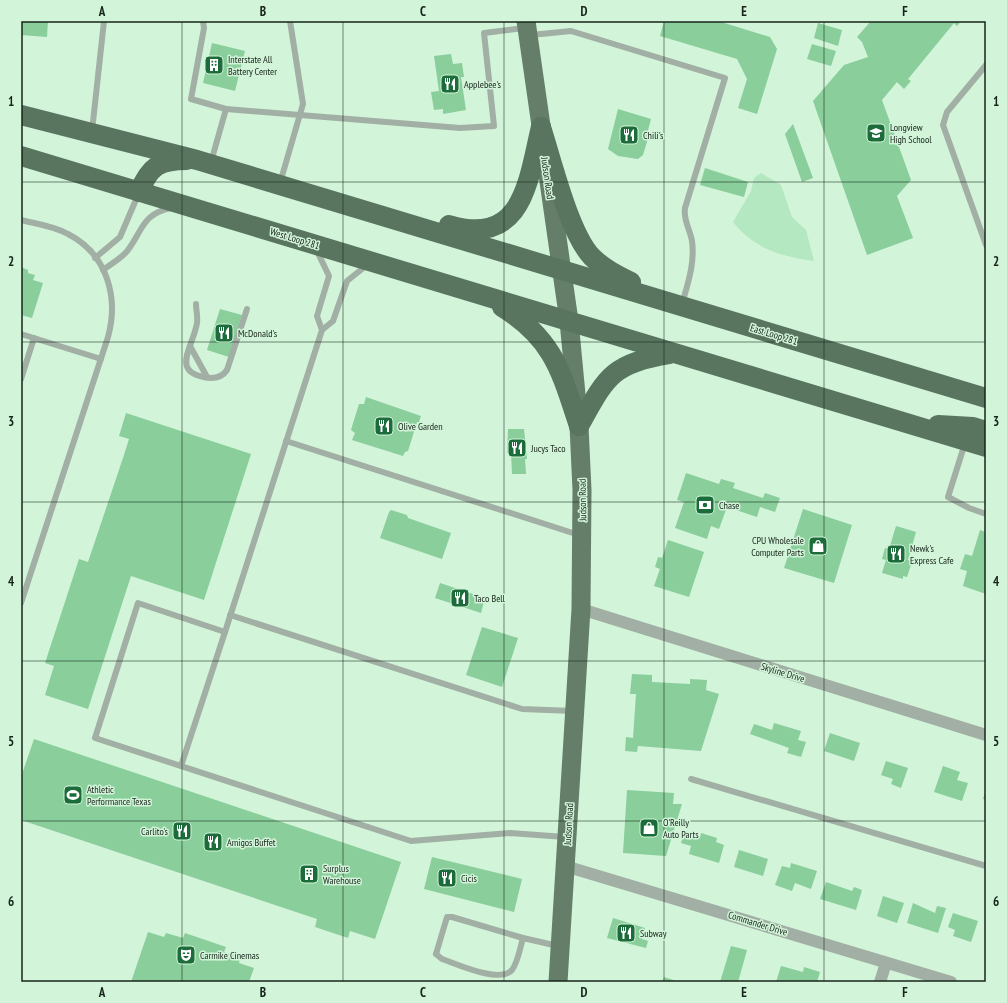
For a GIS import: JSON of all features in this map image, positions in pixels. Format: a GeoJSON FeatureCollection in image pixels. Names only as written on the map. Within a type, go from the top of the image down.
{"type":"FeatureCollection","features":[{"type":"Feature","properties":{"kind":"highway"},"geometry":{"type":"LineString","coordinates":[[21,115],[204,162],[561,270]]}},
{"type":"Feature","properties":{"kind":"highway"},"geometry":{"type":"LineString","coordinates":[[389,219],[433,220],[470,230],[483,229],[499,224],[517,209],[524,196],[541,127]]}},
{"type":"Feature","properties":{"kind":"highway"},"geometry":{"type":"LineString","coordinates":[[541,127],[572,222],[587,251],[609,271],[674,303]]}},
{"type":"Feature","properties":{"kind":"highway","name":"West Loop 281"},"geometry":{"type":"LineString","coordinates":[[21,156],[569,321]]}},
{"type":"Feature","properties":{"kind":"highway"},"geometry":{"type":"LineString","coordinates":[[139,192],[146,177],[156,167],[169,162],[204,162]]}},
{"type":"Feature","properties":{"kind":"highway","name":"East Loop 281"},"geometry":{"type":"LineString","coordinates":[[561,270],[986,398]]}},
{"type":"Feature","properties":{"kind":"highway"},"geometry":{"type":"LineString","coordinates":[[483,296],[519,318],[545,343],[557,363],[579,426]]}},
{"type":"Feature","properties":{"kind":"highway"},"geometry":{"type":"LineString","coordinates":[[569,321],[986,447]]}},
{"type":"Feature","properties":{"kind":"highway"},"geometry":{"type":"LineString","coordinates":[[579,426],[599,390],[617,371],[634,362],[673,353]]}},
{"type":"Feature","properties":{"kind":"highway"},"geometry":{"type":"LineString","coordinates":[[910,424],[973,426],[986,431]]}},
{"type":"Feature","properties":{"kind":"main road","name":"Judson Road"},"geometry":{"type":"LineString","coordinates":[[527,28],[569,321],[579,426],[583,536],[581,609],[558,982]]}},
{"type":"Feature","properties":{"kind":"street","name":"Skyline Drive"},"geometry":{"type":"LineString","coordinates":[[581,609],[986,734]]}},
{"type":"Feature","properties":{"kind":"street","name":"Commander Drive"},"geometry":{"type":"LineString","coordinates":[[565,866],[951,982]]}},
{"type":"Feature","properties":{"kind":"street"},"geometry":{"type":"LineString","coordinates":[[880,982],[886,963]]}},
{"type":"Feature","properties":{"kind":"lane"},"geometry":{"type":"LineString","coordinates":[[92,132],[104,21]]}},
{"type":"Feature","properties":{"kind":"lane"},"geometry":{"type":"LineString","coordinates":[[203,21],[204,28],[190,99],[226,109],[460,128],[494,126],[484,33],[527,28],[571,31],[725,78],[685,208],[685,218],[692,240],[693,258],[674,303]]}},
{"type":"Feature","properties":{"kind":"lane"},"geometry":{"type":"LineString","coordinates":[[279,185],[301,114],[303,96],[290,21]]}},
{"type":"Feature","properties":{"kind":"lane"},"geometry":{"type":"LineString","coordinates":[[986,65],[947,112],[943,125],[986,245]]}},
{"type":"Feature","properties":{"kind":"lane"},"geometry":{"type":"LineString","coordinates":[[204,162],[226,109]]}},
{"type":"Feature","properties":{"kind":"lane"},"geometry":{"type":"LineString","coordinates":[[96,258],[120,237],[139,192]]}},
{"type":"Feature","properties":{"kind":"lane"},"geometry":{"type":"LineString","coordinates":[[103,270],[125,253],[140,228],[153,215],[166,209],[184,205]]}},
{"type":"Feature","properties":{"kind":"lane"},"geometry":{"type":"LineString","coordinates":[[21,220],[69,234],[83,243],[96,258],[103,270],[111,289],[114,306],[111,328],[21,602]]}},
{"type":"Feature","properties":{"kind":"lane"},"geometry":{"type":"LineString","coordinates":[[314,244],[329,276],[317,316],[322,330]]}},
{"type":"Feature","properties":{"kind":"lane"},"geometry":{"type":"LineString","coordinates":[[181,766],[322,330],[333,321],[347,281],[372,262]]}},
{"type":"Feature","properties":{"kind":"lane"},"geometry":{"type":"LineString","coordinates":[[196,304],[197,322],[185,361],[187,367],[193,373],[207,377],[218,378],[227,370],[247,309]]}},
{"type":"Feature","properties":{"kind":"lane"},"geometry":{"type":"LineString","coordinates":[[21,334],[101,359]]}},
{"type":"Feature","properties":{"kind":"lane"},"geometry":{"type":"LineString","coordinates":[[21,379],[34,338]]}},
{"type":"Feature","properties":{"kind":"lane"},"geometry":{"type":"LineString","coordinates":[[190,346],[207,377]]}},
{"type":"Feature","properties":{"kind":"lane"},"geometry":{"type":"LineString","coordinates":[[286,441],[583,536]]}},
{"type":"Feature","properties":{"kind":"lane"},"geometry":{"type":"LineString","coordinates":[[966,441],[948,497],[969,508],[986,514]]}},
{"type":"Feature","properties":{"kind":"lane"},"geometry":{"type":"LineString","coordinates":[[225,632],[138,604],[94,738],[410,841],[510,833],[567,838]]}},
{"type":"Feature","properties":{"kind":"lane"},"geometry":{"type":"LineString","coordinates":[[230,615],[522,708],[574,711]]}},
{"type":"Feature","properties":{"kind":"lane"},"geometry":{"type":"LineString","coordinates":[[691,779],[986,866]]}},
{"type":"Feature","properties":{"kind":"lane"},"geometry":{"type":"LineString","coordinates":[[523,938],[514,967],[506,975],[436,954],[447,917],[452,917],[523,938],[560,947]]}},
{"type":"Feature","properties":{"kind":"green space"},"geometry":{"type":"Polygon","coordinates":[[[761,173],[781,185],[792,217],[806,230],[814,261],[791,257],[769,250],[759,245],[741,231],[733,222],[751,191],[754,178],[761,173]]]}},
{"type":"Feature","properties":{"kind":"building"},"geometry":{"type":"Polygon","coordinates":[[[21,21],[48,21],[47,37],[21,35],[21,21]]]}},
{"type":"Feature","properties":{"kind":"building"},"geometry":{"type":"Polygon","coordinates":[[[664,21],[718,21],[770,37],[777,49],[757,114],[738,108],[747,79],[737,59],[660,36],[664,21]]]}},
{"type":"Feature","properties":{"kind":"building"},"geometry":{"type":"Polygon","coordinates":[[[871,21],[961,21],[957,26],[954,23],[908,79],[911,81],[904,89],[897,82],[882,100],[911,180],[897,196],[913,238],[867,255],[813,101],[844,65],[868,57],[862,42],[857,37],[871,21]]]}},
{"type":"Feature","properties":{"kind":"building"},"geometry":{"type":"Polygon","coordinates":[[[818,23],[842,30],[838,46],[814,38],[818,23]]]}},
{"type":"Feature","properties":{"kind":"building"},"geometry":{"type":"Polygon","coordinates":[[[212,43],[245,51],[235,91],[203,83],[212,43]]]}},
{"type":"Feature","properties":{"kind":"building"},"geometry":{"type":"Polygon","coordinates":[[[812,44],[836,51],[831,66],[807,59],[812,44]]]}},
{"type":"Feature","properties":{"kind":"building","name":"Applebee's"},"geometry":{"type":"Polygon","coordinates":[[[451,54],[453,64],[462,63],[464,77],[461,77],[466,110],[443,114],[443,109],[434,110],[431,92],[439,91],[434,56],[451,54]]]}},
{"type":"Feature","properties":{"kind":"building","name":"Chili's"},"geometry":{"type":"Polygon","coordinates":[[[618,109],[651,119],[647,134],[649,135],[643,155],[638,159],[618,156],[608,149],[618,109]]]}},
{"type":"Feature","properties":{"kind":"building"},"geometry":{"type":"Polygon","coordinates":[[[793,124],[813,178],[802,182],[785,134],[793,124]]]}},
{"type":"Feature","properties":{"kind":"building"},"geometry":{"type":"Polygon","coordinates":[[[705,168],[748,182],[744,197],[700,185],[705,168]]]}},
{"type":"Feature","properties":{"kind":"building"},"geometry":{"type":"Polygon","coordinates":[[[21,267],[28,270],[28,273],[35,275],[33,280],[43,283],[32,318],[21,315],[21,267]]]}},
{"type":"Feature","properties":{"kind":"building","name":"McDonald's"},"geometry":{"type":"Polygon","coordinates":[[[220,309],[242,315],[229,357],[207,350],[220,309]]]}},
{"type":"Feature","properties":{"kind":"building","name":"Olive Garden"},"geometry":{"type":"Polygon","coordinates":[[[366,397],[421,416],[419,422],[417,422],[408,451],[405,452],[403,456],[352,440],[355,433],[351,430],[359,404],[364,404],[366,397]]]}},
{"type":"Feature","properties":{"kind":"building"},"geometry":{"type":"Polygon","coordinates":[[[126,413],[251,454],[204,600],[131,576],[88,709],[45,695],[54,666],[45,663],[79,559],[88,562],[124,455],[129,439],[119,436],[126,413]]]}},
{"type":"Feature","properties":{"kind":"building","name":"Jucys Taco"},"geometry":{"type":"Polygon","coordinates":[[[508,429],[524,429],[527,459],[525,459],[526,474],[512,474],[511,453],[507,453],[508,429]]]}},
{"type":"Feature","properties":{"kind":"building","name":"Chase"},"geometry":{"type":"Polygon","coordinates":[[[686,473],[719,484],[721,479],[735,483],[733,488],[763,498],[765,493],[780,498],[775,512],[760,507],[757,517],[727,507],[719,529],[711,526],[707,539],[675,528],[684,502],[677,500],[686,473]]]}},
{"type":"Feature","properties":{"kind":"building","name":"CPU Wholesale Computer Parts"},"geometry":{"type":"Polygon","coordinates":[[[803,509],[852,525],[834,583],[784,568],[803,509]]]}},
{"type":"Feature","properties":{"kind":"building"},"geometry":{"type":"Polygon","coordinates":[[[391,510],[407,515],[408,518],[451,533],[442,559],[380,538],[391,510]]]}},
{"type":"Feature","properties":{"kind":"building","name":"Newk's Express Cafe"},"geometry":{"type":"Polygon","coordinates":[[[896,526],[916,532],[908,560],[912,562],[907,577],[903,576],[903,579],[882,573],[886,560],[882,559],[885,548],[889,549],[896,526]]]}},
{"type":"Feature","properties":{"kind":"building"},"geometry":{"type":"Polygon","coordinates":[[[980,530],[986,532],[986,594],[963,586],[967,571],[960,569],[965,554],[972,556],[980,530]]]}},
{"type":"Feature","properties":{"kind":"building"},"geometry":{"type":"Polygon","coordinates":[[[668,540],[704,552],[689,597],[654,586],[660,569],[655,567],[658,557],[662,558],[668,540]]]}},
{"type":"Feature","properties":{"kind":"building","name":"Taco Bell"},"geometry":{"type":"Polygon","coordinates":[[[440,583],[485,598],[481,613],[435,598],[440,583]]]}},
{"type":"Feature","properties":{"kind":"building"},"geometry":{"type":"Polygon","coordinates":[[[482,627],[518,638],[502,687],[466,675],[482,627]]]}},
{"type":"Feature","properties":{"kind":"building"},"geometry":{"type":"Polygon","coordinates":[[[632,674],[652,675],[652,682],[690,684],[690,679],[707,680],[706,690],[719,694],[701,751],[638,746],[637,752],[625,751],[626,737],[633,738],[636,694],[630,694],[632,674]]]}},
{"type":"Feature","properties":{"kind":"building"},"geometry":{"type":"Polygon","coordinates":[[[774,723],[801,731],[798,740],[806,742],[801,757],[787,753],[789,748],[750,734],[754,724],[772,730],[774,723]]]}},
{"type":"Feature","properties":{"kind":"building"},"geometry":{"type":"Polygon","coordinates":[[[830,733],[860,743],[854,761],[824,751],[830,733]]]}},
{"type":"Feature","properties":{"kind":"building"},"geometry":{"type":"Polygon","coordinates":[[[34,739],[401,862],[375,939],[350,931],[348,938],[315,927],[317,919],[21,820],[21,777],[34,739]]]}},
{"type":"Feature","properties":{"kind":"building"},"geometry":{"type":"Polygon","coordinates":[[[886,761],[908,768],[901,788],[891,784],[893,779],[881,775],[886,761]]]}},
{"type":"Feature","properties":{"kind":"building"},"geometry":{"type":"Polygon","coordinates":[[[943,766],[960,772],[957,780],[968,783],[962,801],[934,792],[943,766]]]}},
{"type":"Feature","properties":{"kind":"building","name":"O'Reilly Auto Parts"},"geometry":{"type":"Polygon","coordinates":[[[627,790],[674,793],[673,804],[682,804],[666,856],[623,853],[627,790]]]}},
{"type":"Feature","properties":{"kind":"building"},"geometry":{"type":"Polygon","coordinates":[[[986,790],[986,800],[983,799],[986,790]]]}},
{"type":"Feature","properties":{"kind":"building"},"geometry":{"type":"Polygon","coordinates":[[[684,833],[700,838],[701,833],[717,838],[716,842],[724,845],[719,863],[689,854],[691,846],[681,843],[684,833]]]}},
{"type":"Feature","properties":{"kind":"building"},"geometry":{"type":"Polygon","coordinates":[[[739,850],[768,859],[763,876],[734,867],[739,850]]]}},
{"type":"Feature","properties":{"kind":"building"},"geometry":{"type":"Polygon","coordinates":[[[432,857],[522,879],[514,912],[424,889],[432,857]]]}},
{"type":"Feature","properties":{"kind":"building"},"geometry":{"type":"Polygon","coordinates":[[[791,863],[817,871],[811,889],[795,883],[792,891],[775,885],[782,866],[790,868],[791,863]]]}},
{"type":"Feature","properties":{"kind":"building"},"geometry":{"type":"Polygon","coordinates":[[[826,882],[852,891],[854,887],[862,890],[856,910],[820,899],[826,882]]]}},
{"type":"Feature","properties":{"kind":"building"},"geometry":{"type":"Polygon","coordinates":[[[883,896],[904,903],[897,923],[877,916],[883,896]]]}},
{"type":"Feature","properties":{"kind":"building"},"geometry":{"type":"Polygon","coordinates":[[[913,903],[935,913],[937,906],[946,908],[938,933],[907,923],[913,903]]]}},
{"type":"Feature","properties":{"kind":"building"},"geometry":{"type":"Polygon","coordinates":[[[953,913],[978,921],[971,942],[953,936],[955,930],[948,927],[953,913]]]}},
{"type":"Feature","properties":{"kind":"building","name":"Subway"},"geometry":{"type":"Polygon","coordinates":[[[613,918],[645,928],[642,939],[648,941],[646,948],[607,938],[613,918]]]}},
{"type":"Feature","properties":{"kind":"building","name":"Carmike Cinemas"},"geometry":{"type":"Polygon","coordinates":[[[148,932],[164,937],[166,933],[183,938],[185,933],[226,947],[224,952],[240,958],[239,963],[254,968],[249,982],[131,982],[148,932]]]}},
{"type":"Feature","properties":{"kind":"building"},"geometry":{"type":"Polygon","coordinates":[[[731,946],[747,950],[738,982],[720,982],[731,946]]]}},
{"type":"Feature","properties":{"kind":"building"},"geometry":{"type":"Polygon","coordinates":[[[781,966],[803,972],[804,967],[820,972],[817,982],[776,982],[781,966]]]}},
{"type":"Feature","properties":{"kind":"building"},"geometry":{"type":"Polygon","coordinates":[[[664,977],[679,982],[662,982],[664,977]]]}},
{"type":"Feature","properties":{"kind":"place","name":"Interstate All Battery Center"},"geometry":{"type":"Point","coordinates":[214,65]}},
{"type":"Feature","properties":{"kind":"place","name":"Applebee's"},"geometry":{"type":"Point","coordinates":[450,84]}},
{"type":"Feature","properties":{"kind":"place","name":"Longview High School"},"geometry":{"type":"Point","coordinates":[876,133]}},
{"type":"Feature","properties":{"kind":"place","name":"Chili's"},"geometry":{"type":"Point","coordinates":[629,135]}},
{"type":"Feature","properties":{"kind":"place","name":"McDonald's"},"geometry":{"type":"Point","coordinates":[224,333]}},
{"type":"Feature","properties":{"kind":"place","name":"Olive Garden"},"geometry":{"type":"Point","coordinates":[384,426]}},
{"type":"Feature","properties":{"kind":"place","name":"Jucys Taco"},"geometry":{"type":"Point","coordinates":[517,448]}},
{"type":"Feature","properties":{"kind":"place","name":"Chase"},"geometry":{"type":"Point","coordinates":[705,505]}},
{"type":"Feature","properties":{"kind":"place","name":"CPU Wholesale Computer Parts"},"geometry":{"type":"Point","coordinates":[818,546]}},
{"type":"Feature","properties":{"kind":"place","name":"Newk's Express Cafe"},"geometry":{"type":"Point","coordinates":[896,554]}},
{"type":"Feature","properties":{"kind":"place","name":"Taco Bell"},"geometry":{"type":"Point","coordinates":[460,598]}},
{"type":"Feature","properties":{"kind":"place","name":"Athletic Performance Texas"},"geometry":{"type":"Point","coordinates":[73,795]}},
{"type":"Feature","properties":{"kind":"place","name":"O'Reilly Auto Parts"},"geometry":{"type":"Point","coordinates":[649,828]}},
{"type":"Feature","properties":{"kind":"place","name":"Carlito's"},"geometry":{"type":"Point","coordinates":[182,831]}},
{"type":"Feature","properties":{"kind":"place","name":"Amigos Buffet"},"geometry":{"type":"Point","coordinates":[213,842]}},
{"type":"Feature","properties":{"kind":"place","name":"Surplus Warehouse"},"geometry":{"type":"Point","coordinates":[309,874]}},
{"type":"Feature","properties":{"kind":"place","name":"Cicis"},"geometry":{"type":"Point","coordinates":[447,878]}},
{"type":"Feature","properties":{"kind":"place","name":"Subway"},"geometry":{"type":"Point","coordinates":[626,933]}},
{"type":"Feature","properties":{"kind":"place","name":"Carmike Cinemas"},"geometry":{"type":"Point","coordinates":[186,955]}}]}
